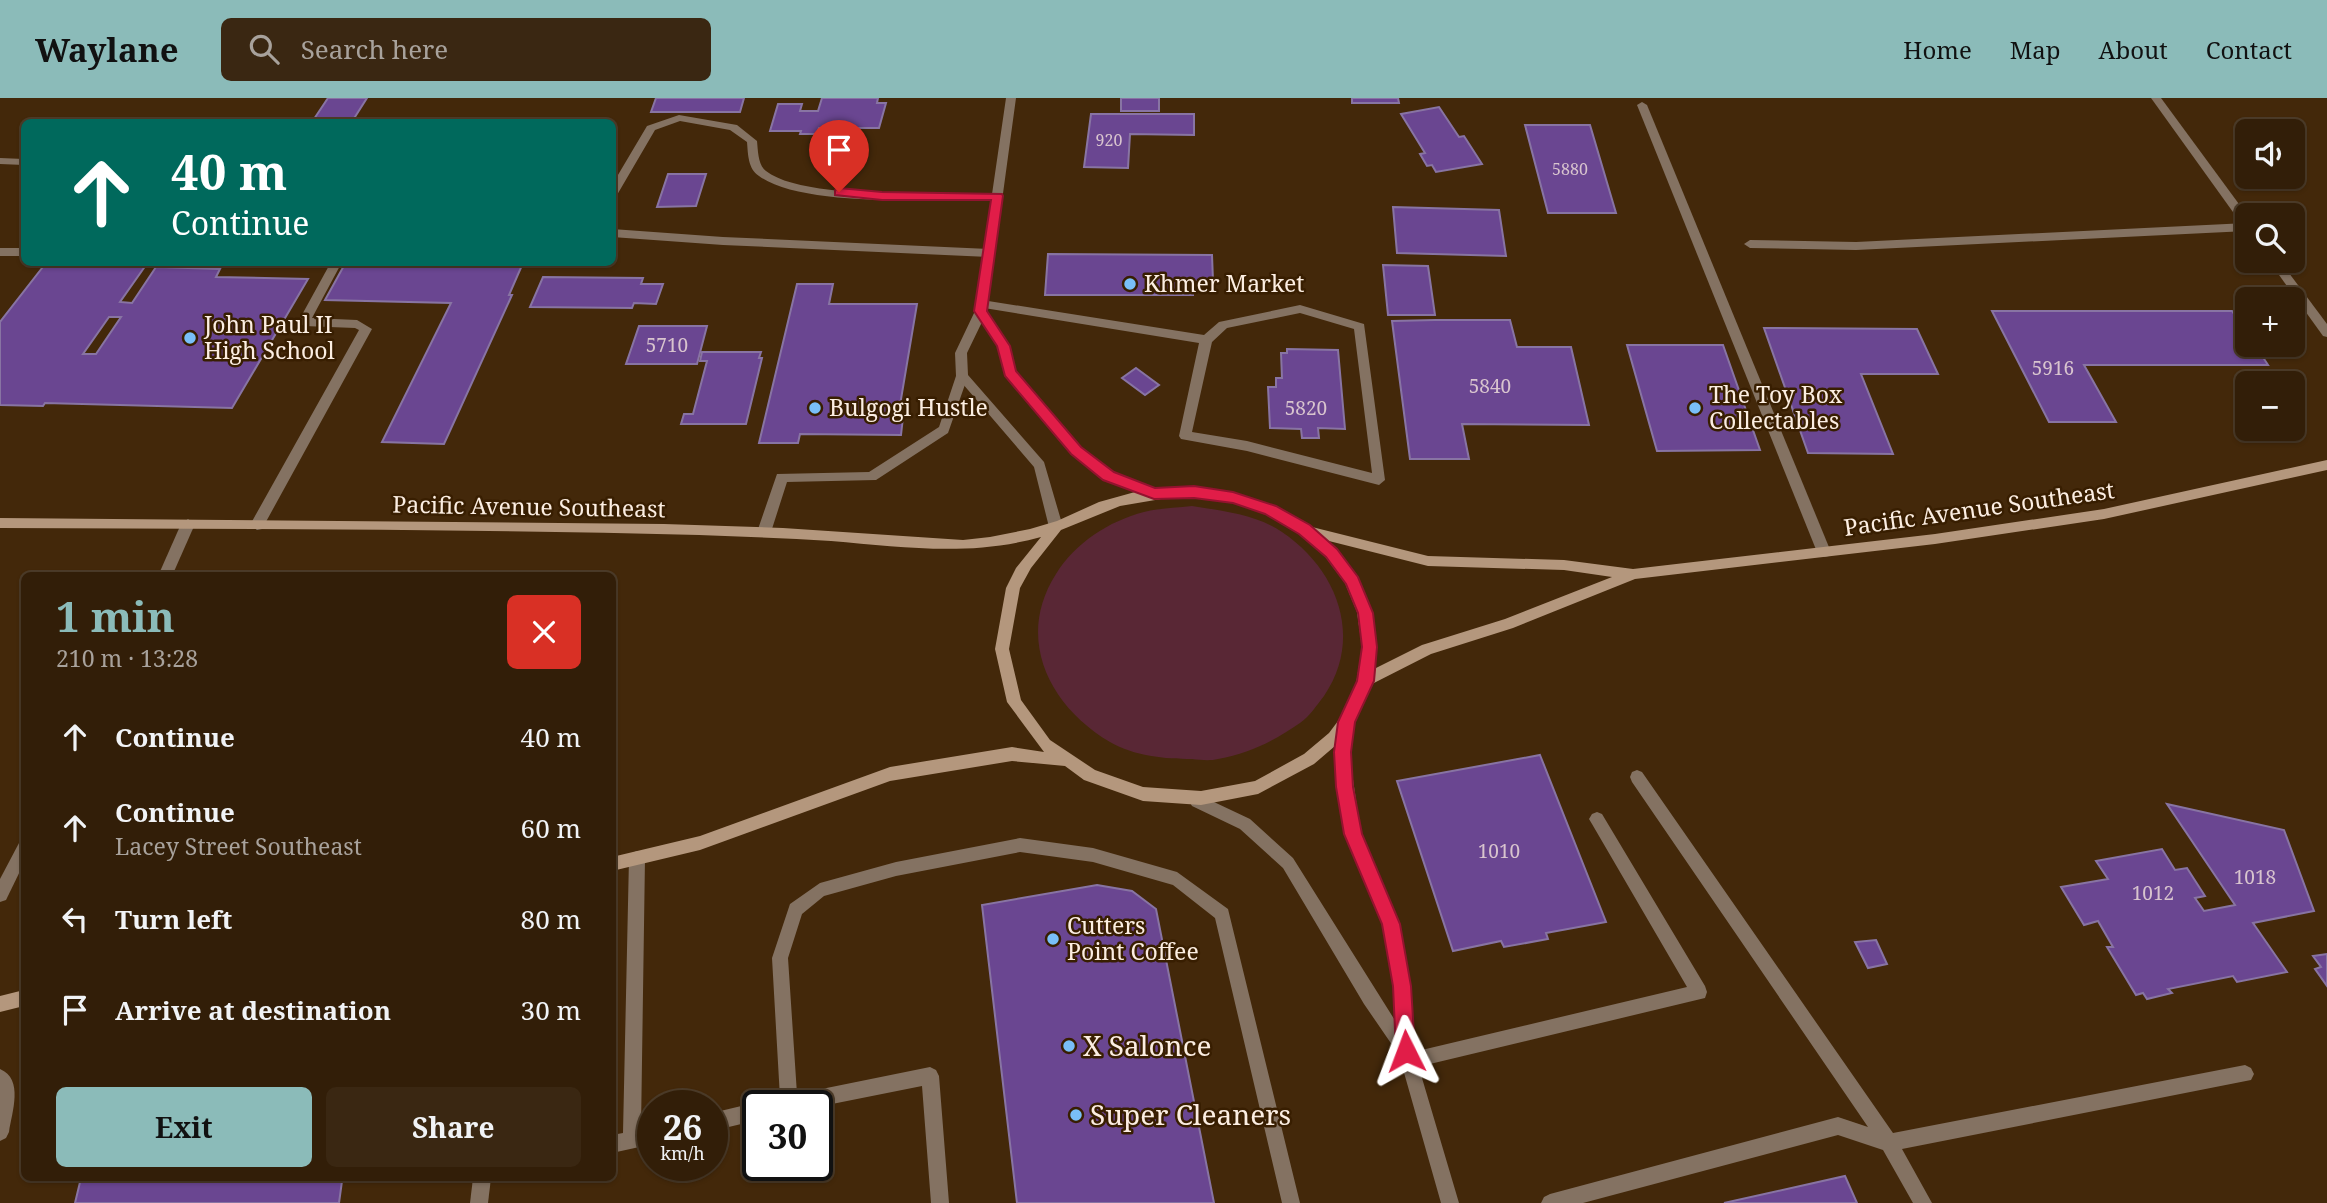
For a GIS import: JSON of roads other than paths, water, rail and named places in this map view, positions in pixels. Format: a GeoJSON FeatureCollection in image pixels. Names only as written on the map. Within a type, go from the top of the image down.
{"type":"FeatureCollection","features":[{"type":"Feature","properties":{"kind":"main road","name":"Pacific Avenue Southeast"},"geometry":{"type":"LineString","coordinates":[[0,523],[764,532],[954,545],[1005,540],[1056,527],[1106,506],[1154,494],[1194,492],[1233,498],[1271,510],[1304,529],[1428,561],[1564,565],[1633,574],[1935,539],[2104,514],[2327,465]]}},
{"type":"Feature","properties":{"kind":"main road"},"geometry":{"type":"LineString","coordinates":[[1056,527],[1014,584],[999,644],[1014,708],[1062,761]]}},
{"type":"Feature","properties":{"kind":"main road"},"geometry":{"type":"LineString","coordinates":[[616,863],[700,843],[890,774],[1012,754],[1062,761],[1125,791],[1197,801],[1247,791],[1293,772],[1330,743],[1347,722],[1366,681],[1370,647],[1366,613],[1352,581],[1331,553],[1304,529]]}},
{"type":"Feature","properties":{"kind":"main road","name":"Pacific Avenue Southeast"},"geometry":{"type":"LineString","coordinates":[[1366,681],[1427,649],[1508,624],[1633,574]]}},
{"type":"Feature","properties":{"kind":"main road"},"geometry":{"type":"LineString","coordinates":[[0,1004],[21,999]]}},
{"type":"Feature","properties":{"kind":"street"},"geometry":{"type":"LineString","coordinates":[[764,532],[782,477],[870,477],[944,430],[962,376],[961,353],[981,308],[1011,98]]}},
{"type":"Feature","properties":{"kind":"street"},"geometry":{"type":"LineString","coordinates":[[2156,98],[2235,208]]}},
{"type":"Feature","properties":{"kind":"street"},"geometry":{"type":"LineString","coordinates":[[1642,105],[1824,552]]}},
{"type":"Feature","properties":{"kind":"street"},"geometry":{"type":"LineString","coordinates":[[616,188],[651,128],[679,118],[733,127],[752,141],[754,161],[762,174],[797,188],[882,196],[997,196]]}},
{"type":"Feature","properties":{"kind":"street"},"geometry":{"type":"LineString","coordinates":[[0,161],[21,162]]}},
{"type":"Feature","properties":{"kind":"street"},"geometry":{"type":"LineString","coordinates":[[1750,244],[1856,246],[2235,226]]}},
{"type":"Feature","properties":{"kind":"street"},"geometry":{"type":"LineString","coordinates":[[616,233],[989,253]]}},
{"type":"Feature","properties":{"kind":"street"},"geometry":{"type":"LineString","coordinates":[[0,252],[21,252]]}},
{"type":"Feature","properties":{"kind":"street"},"geometry":{"type":"LineString","coordinates":[[257,525],[366,329],[357,324],[304,322],[335,266]]}},
{"type":"Feature","properties":{"kind":"street"},"geometry":{"type":"LineString","coordinates":[[2283,273],[2327,333]]}},
{"type":"Feature","properties":{"kind":"street"},"geometry":{"type":"LineString","coordinates":[[981,308],[1206,340]]}},
{"type":"Feature","properties":{"kind":"street"},"geometry":{"type":"LineString","coordinates":[[981,308],[1003,346],[1010,373],[1076,450],[1109,476],[1154,494]]}},
{"type":"Feature","properties":{"kind":"street"},"geometry":{"type":"LineString","coordinates":[[1300,309],[1360,327],[1379,480],[1247,446],[1185,436],[1206,340],[1223,324],[1300,309]]}},
{"type":"Feature","properties":{"kind":"street"},"geometry":{"type":"LineString","coordinates":[[962,376],[1040,465],[1056,527]]}},
{"type":"Feature","properties":{"kind":"street"},"geometry":{"type":"LineString","coordinates":[[167,572],[188,524]]}},
{"type":"Feature","properties":{"kind":"street"},"geometry":{"type":"LineString","coordinates":[[1347,722],[1342,752],[1349,810],[1360,852],[1391,924],[1402,986],[1407,1056],[1450,1203]]}},
{"type":"Feature","properties":{"kind":"street"},"geometry":{"type":"LineString","coordinates":[[1637,777],[1889,1143],[1923,1203]]}},
{"type":"Feature","properties":{"kind":"street"},"geometry":{"type":"LineString","coordinates":[[1197,801],[1245,824],[1288,863],[1407,1056]]}},
{"type":"Feature","properties":{"kind":"street"},"geometry":{"type":"LineString","coordinates":[[1407,1056],[1699,992],[1597,819]]}},
{"type":"Feature","properties":{"kind":"street"},"geometry":{"type":"LineString","coordinates":[[784,1090],[780,958],[796,909],[820,890],[897,869],[1020,845],[1093,855],[1177,879],[1222,914],[1291,1203]]}},
{"type":"Feature","properties":{"kind":"street"},"geometry":{"type":"LineString","coordinates":[[0,895],[21,854]]}},
{"type":"Feature","properties":{"kind":"street"},"geometry":{"type":"LineString","coordinates":[[632,1140],[637,858]]}},
{"type":"Feature","properties":{"kind":"street"},"geometry":{"type":"LineString","coordinates":[[1550,1203],[1838,1126],[1889,1143],[2245,1074]]}},
{"type":"Feature","properties":{"kind":"street"},"geometry":{"type":"LineString","coordinates":[[833,1095],[930,1076],[940,1203]]}},
{"type":"Feature","properties":{"kind":"street"},"geometry":{"type":"LineString","coordinates":[[0,1078],[7,1089],[0,1132]]}},
{"type":"Feature","properties":{"kind":"street"},"geometry":{"type":"LineString","coordinates":[[616,1143],[637,1139]]}},
{"type":"Feature","properties":{"kind":"street"},"geometry":{"type":"LineString","coordinates":[[479,1203],[482,1181]]}},
{"type":"Feature","properties":{"kind":"place","name":"Khmer Market"},"geometry":{"type":"Point","coordinates":[1130,284]}},
{"type":"Feature","properties":{"kind":"place","name":"John Paul II High School"},"geometry":{"type":"Point","coordinates":[190,338]}},
{"type":"Feature","properties":{"kind":"place","name":"Bulgogi Hustle"},"geometry":{"type":"Point","coordinates":[815,408]}},
{"type":"Feature","properties":{"kind":"place","name":"The Toy Box Collectables"},"geometry":{"type":"Point","coordinates":[1695,408]}},
{"type":"Feature","properties":{"kind":"place","name":"Cutters Point Coffee"},"geometry":{"type":"Point","coordinates":[1053,939]}},
{"type":"Feature","properties":{"kind":"place","name":"X Salonce"},"geometry":{"type":"Point","coordinates":[1069,1046]}},
{"type":"Feature","properties":{"kind":"place","name":"Super Cleaners"},"geometry":{"type":"Point","coordinates":[1076,1115]}}]}
